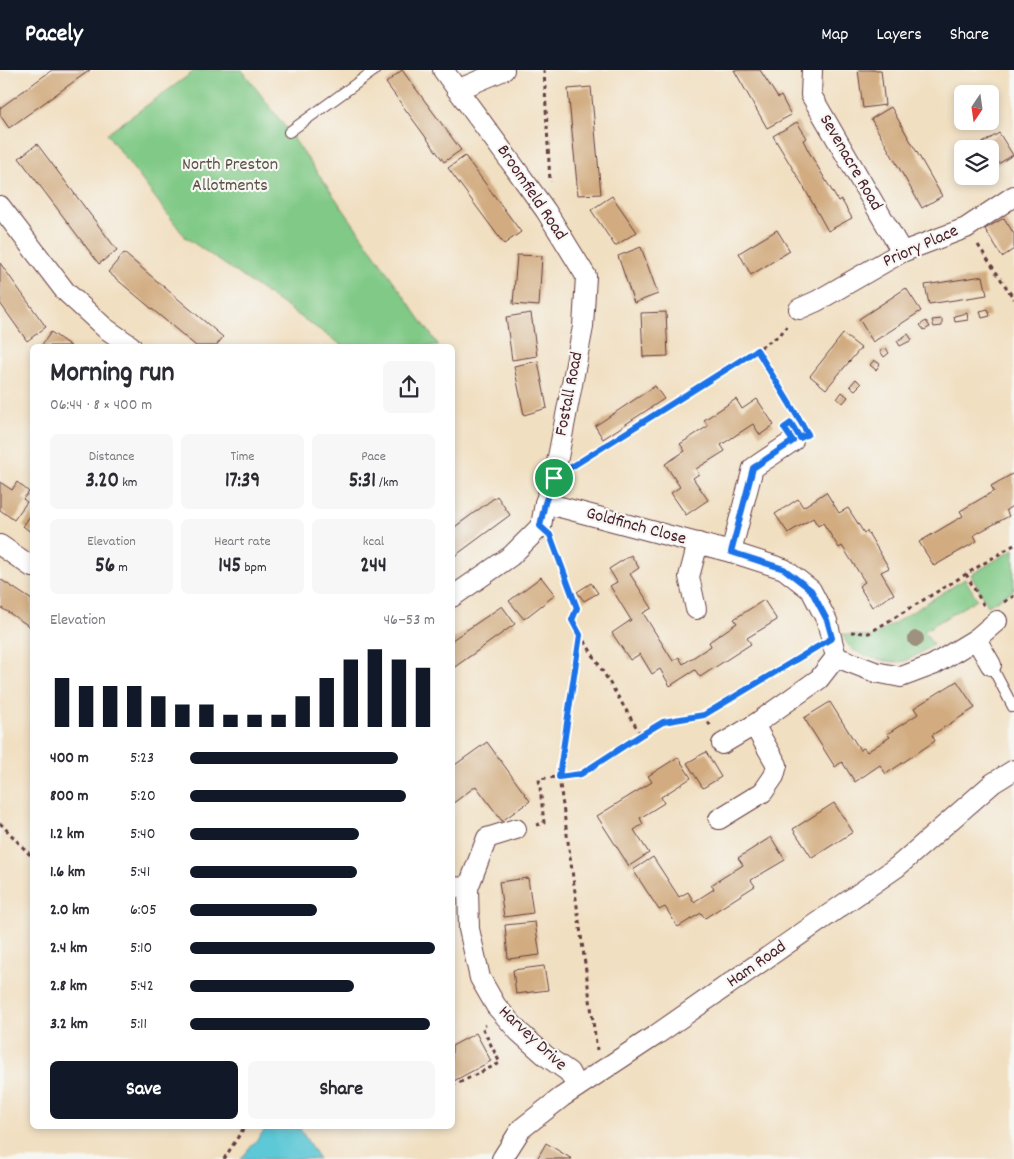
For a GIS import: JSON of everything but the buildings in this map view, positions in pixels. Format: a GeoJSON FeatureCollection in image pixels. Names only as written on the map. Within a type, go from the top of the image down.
{"type":"FeatureCollection","features":[{"type":"Feature","properties":{"kind":"street","name":"Broomfield Road"},"geometry":{"type":"LineString","coordinates":[[443,70],[546,211],[586,276],[583,327]]}},
{"type":"Feature","properties":{"kind":"street"},"geometry":{"type":"LineString","coordinates":[[457,90],[504,70]]}},
{"type":"Feature","properties":{"kind":"street","name":"Sevenacre Road"},"geometry":{"type":"LineString","coordinates":[[812,70],[812,95],[902,252]]}},
{"type":"Feature","properties":{"kind":"street","name":"Priory Place"},"geometry":{"type":"LineString","coordinates":[[799,310],[902,252],[966,228],[1014,196]]}},
{"type":"Feature","properties":{"kind":"street"},"geometry":{"type":"LineString","coordinates":[[0,206],[65,291],[105,328],[128,344]]}},
{"type":"Feature","properties":{"kind":"street","name":"Fostall Road"},"geometry":{"type":"LineString","coordinates":[[540,526],[545,503],[554,478],[583,327]]}},
{"type":"Feature","properties":{"kind":"street"},"geometry":{"type":"LineString","coordinates":[[731,552],[753,468],[798,433]]}},
{"type":"Feature","properties":{"kind":"street","name":"Goldfinch Close"},"geometry":{"type":"LineString","coordinates":[[545,503],[731,552],[784,569],[811,590],[827,620],[834,648]]}},
{"type":"Feature","properties":{"kind":"street"},"geometry":{"type":"LineString","coordinates":[[455,595],[511,556],[540,526]]}},
{"type":"Feature","properties":{"kind":"street","name":"Goldfinch Close"},"geometry":{"type":"LineString","coordinates":[[696,608],[689,576],[698,543]]}},
{"type":"Feature","properties":{"kind":"street"},"geometry":{"type":"LineString","coordinates":[[0,545],[30,566]]}},
{"type":"Feature","properties":{"kind":"street"},"geometry":{"type":"LineString","coordinates":[[722,744],[754,725],[819,679],[834,648],[875,672],[902,677],[933,665],[976,639],[992,616]]}},
{"type":"Feature","properties":{"kind":"street"},"geometry":{"type":"LineString","coordinates":[[976,639],[990,665]]}},
{"type":"Feature","properties":{"kind":"street"},"geometry":{"type":"LineString","coordinates":[[719,819],[764,792],[774,776],[777,765],[754,725]]}},
{"type":"Feature","properties":{"kind":"street","name":"Ham Road"},"geometry":{"type":"LineString","coordinates":[[502,1159],[521,1129],[562,1097],[656,1035],[897,867],[992,783],[1014,770]]}},
{"type":"Feature","properties":{"kind":"street"},"geometry":{"type":"LineString","coordinates":[[460,887],[487,838],[516,829]]}},
{"type":"Feature","properties":{"kind":"street","name":"Harvey Drive"},"geometry":{"type":"LineString","coordinates":[[460,887],[480,978],[496,1006],[519,1032],[546,1056],[569,1072],[577,1087]]}},
{"type":"Feature","properties":{"kind":"lane"},"geometry":{"type":"LineString","coordinates":[[289,132],[375,70]]}},
{"type":"Feature","properties":{"kind":"lane"},"geometry":{"type":"LineString","coordinates":[[990,665],[1013,707]]}},
{"type":"Feature","properties":{"kind":"path"},"geometry":{"type":"LineString","coordinates":[[544,70],[552,208],[546,211]]}},
{"type":"Feature","properties":{"kind":"path"},"geometry":{"type":"LineString","coordinates":[[966,228],[1014,299]]}},
{"type":"Feature","properties":{"kind":"path"},"geometry":{"type":"LineString","coordinates":[[554,478],[780,335],[799,310]]}},
{"type":"Feature","properties":{"kind":"path"},"geometry":{"type":"LineString","coordinates":[[757,350],[798,433]]}},
{"type":"Feature","properties":{"kind":"path"},"geometry":{"type":"LineString","coordinates":[[540,526],[550,535],[577,608],[572,620],[641,735]]}},
{"type":"Feature","properties":{"kind":"path"},"geometry":{"type":"LineString","coordinates":[[516,829],[544,823],[539,779],[581,774],[663,722],[704,715],[834,648],[841,631],[869,633],[1014,545]]}},
{"type":"Feature","properties":{"kind":"path"},"geometry":{"type":"LineString","coordinates":[[966,574],[992,616]]}},
{"type":"Feature","properties":{"kind":"path"},"geometry":{"type":"LineString","coordinates":[[580,635],[559,777],[598,1052],[603,1071]]}},
{"type":"Feature","properties":{"kind":"path"},"geometry":{"type":"LineString","coordinates":[[0,823],[30,855]]}},
{"type":"Feature","properties":{"kind":"path"},"geometry":{"type":"LineString","coordinates":[[455,1085],[500,1063],[482,1027],[492,1022]]}},
{"type":"Feature","properties":{"kind":"path"},"geometry":{"type":"LineString","coordinates":[[224,1159],[243,1129]]}},
{"type":"Feature","properties":{"kind":"green space","name":"North Preston Allotments"},"geometry":{"type":"Polygon","coordinates":[[[196,70],[242,70],[289,132],[438,344],[340,344],[185,237],[107,134],[196,70]]]}},
{"type":"Feature","properties":{"kind":"green space"},"geometry":{"type":"Polygon","coordinates":[[[1014,549],[1014,590],[988,606],[971,575],[1014,549]]]}},
{"type":"Feature","properties":{"kind":"green space"},"geometry":{"type":"Polygon","coordinates":[[[965,579],[977,599],[924,631],[933,645],[911,658],[899,662],[877,659],[856,651],[845,640],[843,634],[872,637],[965,579]]]}},
{"type":"Feature","properties":{"kind":"water"},"geometry":{"type":"Polygon","coordinates":[[[266,1129],[300,1129],[319,1159],[241,1159],[266,1129]]]}},
{"type":"Feature","properties":{"kind":"route"},"geometry":{"type":"LineString","coordinates":[[757,350],[808,434],[800,438],[791,423],[784,428],[793,441],[753,468],[731,552],[784,569],[811,590],[827,620],[832,638],[704,715],[663,722],[581,774],[559,777],[580,635],[572,620],[577,608],[550,535],[540,526],[545,503],[554,478],[757,350]]}}]}
